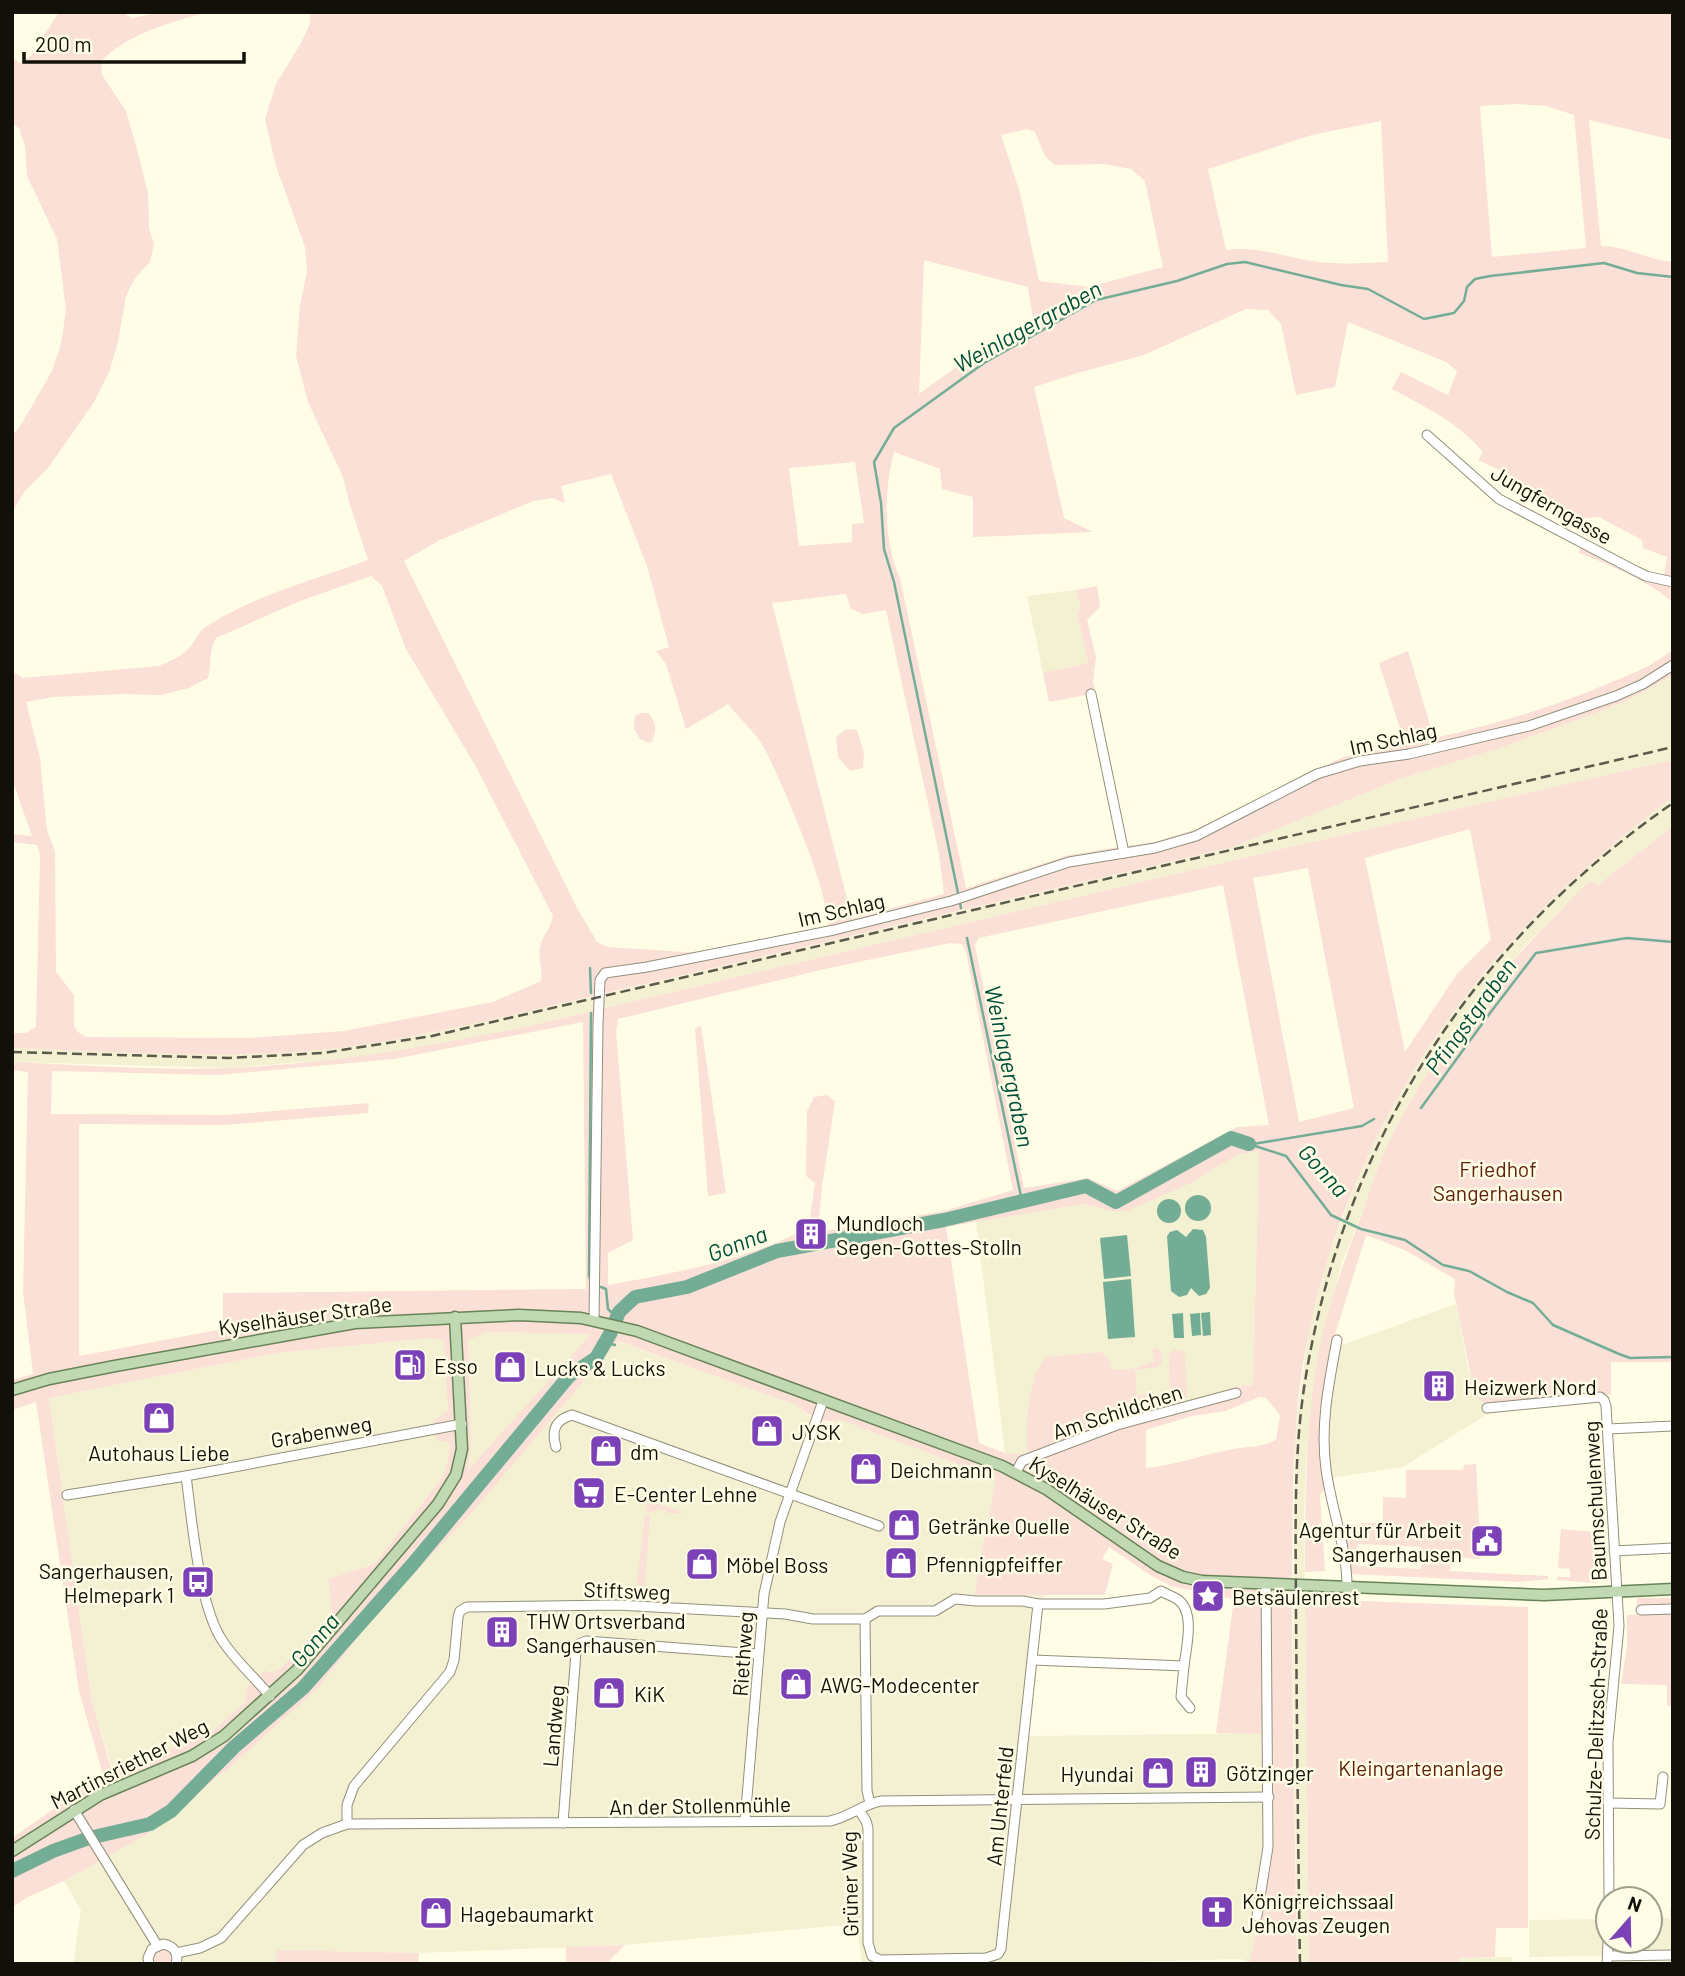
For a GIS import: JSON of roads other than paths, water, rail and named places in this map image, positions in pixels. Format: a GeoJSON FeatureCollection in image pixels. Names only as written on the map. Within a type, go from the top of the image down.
{"type":"FeatureCollection","features":[{"type":"Feature","properties":{"kind":"main road","name":"Kyselhäuser Straße"},"geometry":{"type":"LineString","coordinates":[[15,1389],[92,1370],[355,1323],[519,1315],[598,1320],[627,1328],[1016,1472],[1077,1510],[1157,1566],[1183,1577],[1202,1581],[1537,1595],[1673,1589]]}},
{"type":"Feature","properties":{"kind":"main road","name":"Martinsriether Weg"},"geometry":{"type":"LineString","coordinates":[[12,1851],[109,1790],[199,1752],[224,1736],[297,1670],[445,1495],[459,1466],[462,1449],[455,1317]]}},
{"type":"Feature","properties":{"kind":"street","name":"Jungferngasse"},"geometry":{"type":"LineString","coordinates":[[1427,435],[1499,499],[1646,576],[1673,582]]}},
{"type":"Feature","properties":{"kind":"street","name":"Im Schlag"},"geometry":{"type":"LineString","coordinates":[[598,1320],[599,1012],[600,982],[604,974],[612,970],[648,967],[834,930],[951,901],[1069,862],[1155,848],[1196,836],[1317,774],[1360,761],[1419,751],[1530,726],[1616,696],[1643,684],[1673,665]]}},
{"type":"Feature","properties":{"kind":"street"},"geometry":{"type":"LineString","coordinates":[[1091,694],[1124,853]]}},
{"type":"Feature","properties":{"kind":"street"},"geometry":{"type":"LineString","coordinates":[[1338,1339],[1325,1403],[1325,1468],[1347,1586]]}},
{"type":"Feature","properties":{"kind":"street","name":"Am Schildchen"},"geometry":{"type":"LineString","coordinates":[[1016,1472],[1022,1461],[1117,1425],[1236,1393]]}},
{"type":"Feature","properties":{"kind":"street","name":"Baumschulenweg"},"geometry":{"type":"LineString","coordinates":[[1487,1408],[1600,1397],[1604,1400],[1617,1593]]}},
{"type":"Feature","properties":{"kind":"street","name":"Riethweg"},"geometry":{"type":"LineString","coordinates":[[746,1821],[762,1613],[777,1533],[823,1401]]}},
{"type":"Feature","properties":{"kind":"street"},"geometry":{"type":"LineString","coordinates":[[556,1447],[553,1436],[556,1424],[562,1418],[572,1415],[879,1526]]}},
{"type":"Feature","properties":{"kind":"street","name":"Grabenweg"},"geometry":{"type":"LineString","coordinates":[[67,1495],[186,1476],[462,1424]]}},
{"type":"Feature","properties":{"kind":"street"},"geometry":{"type":"LineString","coordinates":[[1608,1429],[1673,1426]]}},
{"type":"Feature","properties":{"kind":"street"},"geometry":{"type":"LineString","coordinates":[[186,1476],[201,1573],[212,1622],[223,1642],[270,1696]]}},
{"type":"Feature","properties":{"kind":"street"},"geometry":{"type":"LineString","coordinates":[[1614,1551],[1673,1548]]}},
{"type":"Feature","properties":{"kind":"street"},"geometry":{"type":"LineString","coordinates":[[1257,1916],[1268,1847],[1266,1584]]}},
{"type":"Feature","properties":{"kind":"street"},"geometry":{"type":"LineString","coordinates":[[1038,1604],[1123,1603],[1150,1598],[1161,1591],[1178,1600],[1184,1607],[1187,1631],[1181,1697],[1190,1708]]}},
{"type":"Feature","properties":{"kind":"street","name":"Schulze-Delitzsch-Straße"},"geometry":{"type":"LineString","coordinates":[[1609,1885],[1609,1724],[1619,1636],[1617,1593]]}},
{"type":"Feature","properties":{"kind":"street","name":"Stiftsweg"},"geometry":{"type":"LineString","coordinates":[[347,1824],[346,1805],[354,1786],[450,1672],[454,1660],[458,1617],[464,1609],[473,1606],[593,1605],[785,1614],[817,1620],[865,1619],[878,1611],[935,1611],[955,1599],[1038,1604]]}},
{"type":"Feature","properties":{"kind":"street","name":"Am Unterfeld"},"geometry":{"type":"LineString","coordinates":[[998,1955],[1001,1949],[1018,1800],[1038,1604]]}},
{"type":"Feature","properties":{"kind":"street"},"geometry":{"type":"LineString","coordinates":[[1641,1610],[1673,1609]]}},
{"type":"Feature","properties":{"kind":"street","name":"Grüner Weg"},"geometry":{"type":"LineString","coordinates":[[865,1619],[867,1791],[870,1803]]}},
{"type":"Feature","properties":{"kind":"street","name":"Landweg"},"geometry":{"type":"LineString","coordinates":[[564,1823],[576,1652],[579,1644],[586,1641],[611,1642],[758,1654]]}},
{"type":"Feature","properties":{"kind":"street"},"geometry":{"type":"LineString","coordinates":[[1033,1660],[1184,1666]]}},
{"type":"Feature","properties":{"kind":"street"},"geometry":{"type":"LineString","coordinates":[[1608,1803],[1660,1804],[1663,1777]]}},
{"type":"Feature","properties":{"kind":"street"},"geometry":{"type":"LineString","coordinates":[[870,1803],[1269,1797]]}},
{"type":"Feature","properties":{"kind":"street","name":"An der Stollenmühle"},"geometry":{"type":"LineString","coordinates":[[176,1953],[200,1948],[221,1938],[303,1845],[322,1833],[347,1824],[830,1821],[847,1817],[870,1803]]}},
{"type":"Feature","properties":{"kind":"street"},"geometry":{"type":"LineString","coordinates":[[74,1810],[157,1945]]}},
{"type":"Feature","properties":{"kind":"street","name":"Grüner Weg"},"geometry":{"type":"LineString","coordinates":[[859,1811],[868,1828],[868,1943],[872,1956],[894,1959],[986,1958],[998,1955]]}},
{"type":"Feature","properties":{"kind":"street"},"geometry":{"type":"LineString","coordinates":[[149,1964],[150,1952],[157,1945],[170,1945],[176,1953],[176,1964]]}},
{"type":"Feature","properties":{"kind":"street"},"geometry":{"type":"LineString","coordinates":[[1607,1960],[1673,1955]]}},
{"type":"Feature","properties":{"kind":"waterway","name":"Weinlagergraben"},"geometry":{"type":"LineString","coordinates":[[958,893],[894,582],[884,549],[881,503],[874,462],[894,428],[984,363],[1096,300],[1177,281],[1227,264],[1245,262],[1368,289],[1424,319],[1454,313],[1464,301],[1467,287],[1475,279],[1490,276],[1604,263],[1637,273],[1673,277]]}},
{"type":"Feature","properties":{"kind":"waterway","name":"Weinlagergraben"},"geometry":{"type":"LineString","coordinates":[[960,903],[961,908]]}},
{"type":"Feature","properties":{"kind":"waterway","name":"Weinlagergraben"},"geometry":{"type":"LineString","coordinates":[[967,938],[1022,1201]]}},
{"type":"Feature","properties":{"kind":"waterway","name":"Pfingstgraben"},"geometry":{"type":"LineString","coordinates":[[1421,1108],[1536,953],[1627,938],[1673,942]]}},
{"type":"Feature","properties":{"kind":"waterway"},"geometry":{"type":"LineString","coordinates":[[590,968],[591,993]]}},
{"type":"Feature","properties":{"kind":"waterway"},"geometry":{"type":"LineString","coordinates":[[591,1013],[589,1276],[592,1284]]}},
{"type":"Feature","properties":{"kind":"waterway","name":"Pfingstgraben"},"geometry":{"type":"LineString","coordinates":[[1253,1144],[1362,1126],[1374,1119]]}},
{"type":"Feature","properties":{"kind":"waterway","name":"Gonna"},"geometry":{"type":"LineString","coordinates":[[12,1871],[53,1851],[89,1838],[150,1824],[171,1811],[234,1747],[303,1688],[412,1565],[569,1376],[596,1358],[619,1312],[635,1297],[687,1287],[777,1251],[944,1220],[1086,1186],[1116,1202],[1231,1138],[1249,1144]]}},
{"type":"Feature","properties":{"kind":"waterway","name":"Gonna"},"geometry":{"type":"LineString","coordinates":[[1249,1144],[1286,1156],[1331,1215],[1361,1229],[1405,1240],[1443,1265],[1469,1271],[1533,1303],[1553,1325],[1619,1354],[1630,1358],[1673,1357]]}},
{"type":"Feature","properties":{"kind":"waterway"},"geometry":{"type":"LineString","coordinates":[[811,1235],[811,1245]]}},
{"type":"Feature","properties":{"kind":"waterway"},"geometry":{"type":"LineString","coordinates":[[601,1287],[606,1289],[608,1309],[617,1318]]}},
{"type":"Feature","properties":{"kind":"waterway"},"geometry":{"type":"LineString","coordinates":[[606,1342],[615,1345]]}},
{"type":"Feature","properties":{"kind":"railway"},"geometry":{"type":"LineString","coordinates":[[12,1052],[229,1058],[323,1053],[432,1036],[1673,747]]}},
{"type":"Feature","properties":{"kind":"railway"},"geometry":{"type":"LineString","coordinates":[[1300,1964],[1296,1558],[1298,1444],[1304,1388],[1322,1299],[1349,1214],[1384,1133],[1427,1057],[1477,986],[1535,919],[1601,858],[1673,803]]}},
{"type":"Feature","properties":{"kind":"place","name":"Mundloch Segen-Gottes-Stolln"},"geometry":{"type":"Point","coordinates":[811,1234]}},
{"type":"Feature","properties":{"kind":"place","name":"Esso"},"geometry":{"type":"Point","coordinates":[410,1365]}},
{"type":"Feature","properties":{"kind":"place","name":"Lucks & Lucks"},"geometry":{"type":"Point","coordinates":[510,1367]}},
{"type":"Feature","properties":{"kind":"place","name":"Heizwerk Nord"},"geometry":{"type":"Point","coordinates":[1439,1386]}},
{"type":"Feature","properties":{"kind":"place","name":"Autohaus Liebe"},"geometry":{"type":"Point","coordinates":[159,1418]}},
{"type":"Feature","properties":{"kind":"place","name":"JYSK"},"geometry":{"type":"Point","coordinates":[767,1431]}},
{"type":"Feature","properties":{"kind":"place","name":"dm"},"geometry":{"type":"Point","coordinates":[606,1451]}},
{"type":"Feature","properties":{"kind":"place","name":"Deichmann"},"geometry":{"type":"Point","coordinates":[866,1469]}},
{"type":"Feature","properties":{"kind":"place","name":"E-Center Lehne"},"geometry":{"type":"Point","coordinates":[589,1493]}},
{"type":"Feature","properties":{"kind":"place","name":"Getränke Quelle"},"geometry":{"type":"Point","coordinates":[904,1525]}},
{"type":"Feature","properties":{"kind":"place","name":"Agentur für Arbeit Sangerhausen"},"geometry":{"type":"Point","coordinates":[1487,1541]}},
{"type":"Feature","properties":{"kind":"place","name":"Pfennigpfeiffer"},"geometry":{"type":"Point","coordinates":[901,1563]}},
{"type":"Feature","properties":{"kind":"place","name":"Möbel Boss"},"geometry":{"type":"Point","coordinates":[702,1564]}},
{"type":"Feature","properties":{"kind":"place","name":"Sangerhausen, Helmepark 1"},"geometry":{"type":"Point","coordinates":[198,1582]}},
{"type":"Feature","properties":{"kind":"place","name":"Betsäulenrest"},"geometry":{"type":"Point","coordinates":[1208,1596]}},
{"type":"Feature","properties":{"kind":"place","name":"THW Ortsverband Sangerhausen"},"geometry":{"type":"Point","coordinates":[502,1632]}},
{"type":"Feature","properties":{"kind":"place","name":"AWG-Modecenter"},"geometry":{"type":"Point","coordinates":[796,1684]}},
{"type":"Feature","properties":{"kind":"place","name":"KiK"},"geometry":{"type":"Point","coordinates":[609,1693]}},
{"type":"Feature","properties":{"kind":"place","name":"Götzinger"},"geometry":{"type":"Point","coordinates":[1201,1772]}},
{"type":"Feature","properties":{"kind":"place","name":"Hyundai"},"geometry":{"type":"Point","coordinates":[1158,1773]}},
{"type":"Feature","properties":{"kind":"place","name":"Königrreichssaal Jehovas Zeugen"},"geometry":{"type":"Point","coordinates":[1217,1912]}},
{"type":"Feature","properties":{"kind":"place","name":"Hagebaumarkt"},"geometry":{"type":"Point","coordinates":[436,1913]}},
{"type":"Feature","properties":{"kind":"park label","name":"Friedhof Sangerhausen"},"geometry":{"type":"Point","coordinates":[1498,1180]}},
{"type":"Feature","properties":{"kind":"park label","name":"Kleingartenanlage"},"geometry":{"type":"Point","coordinates":[1421,1767]}}]}
